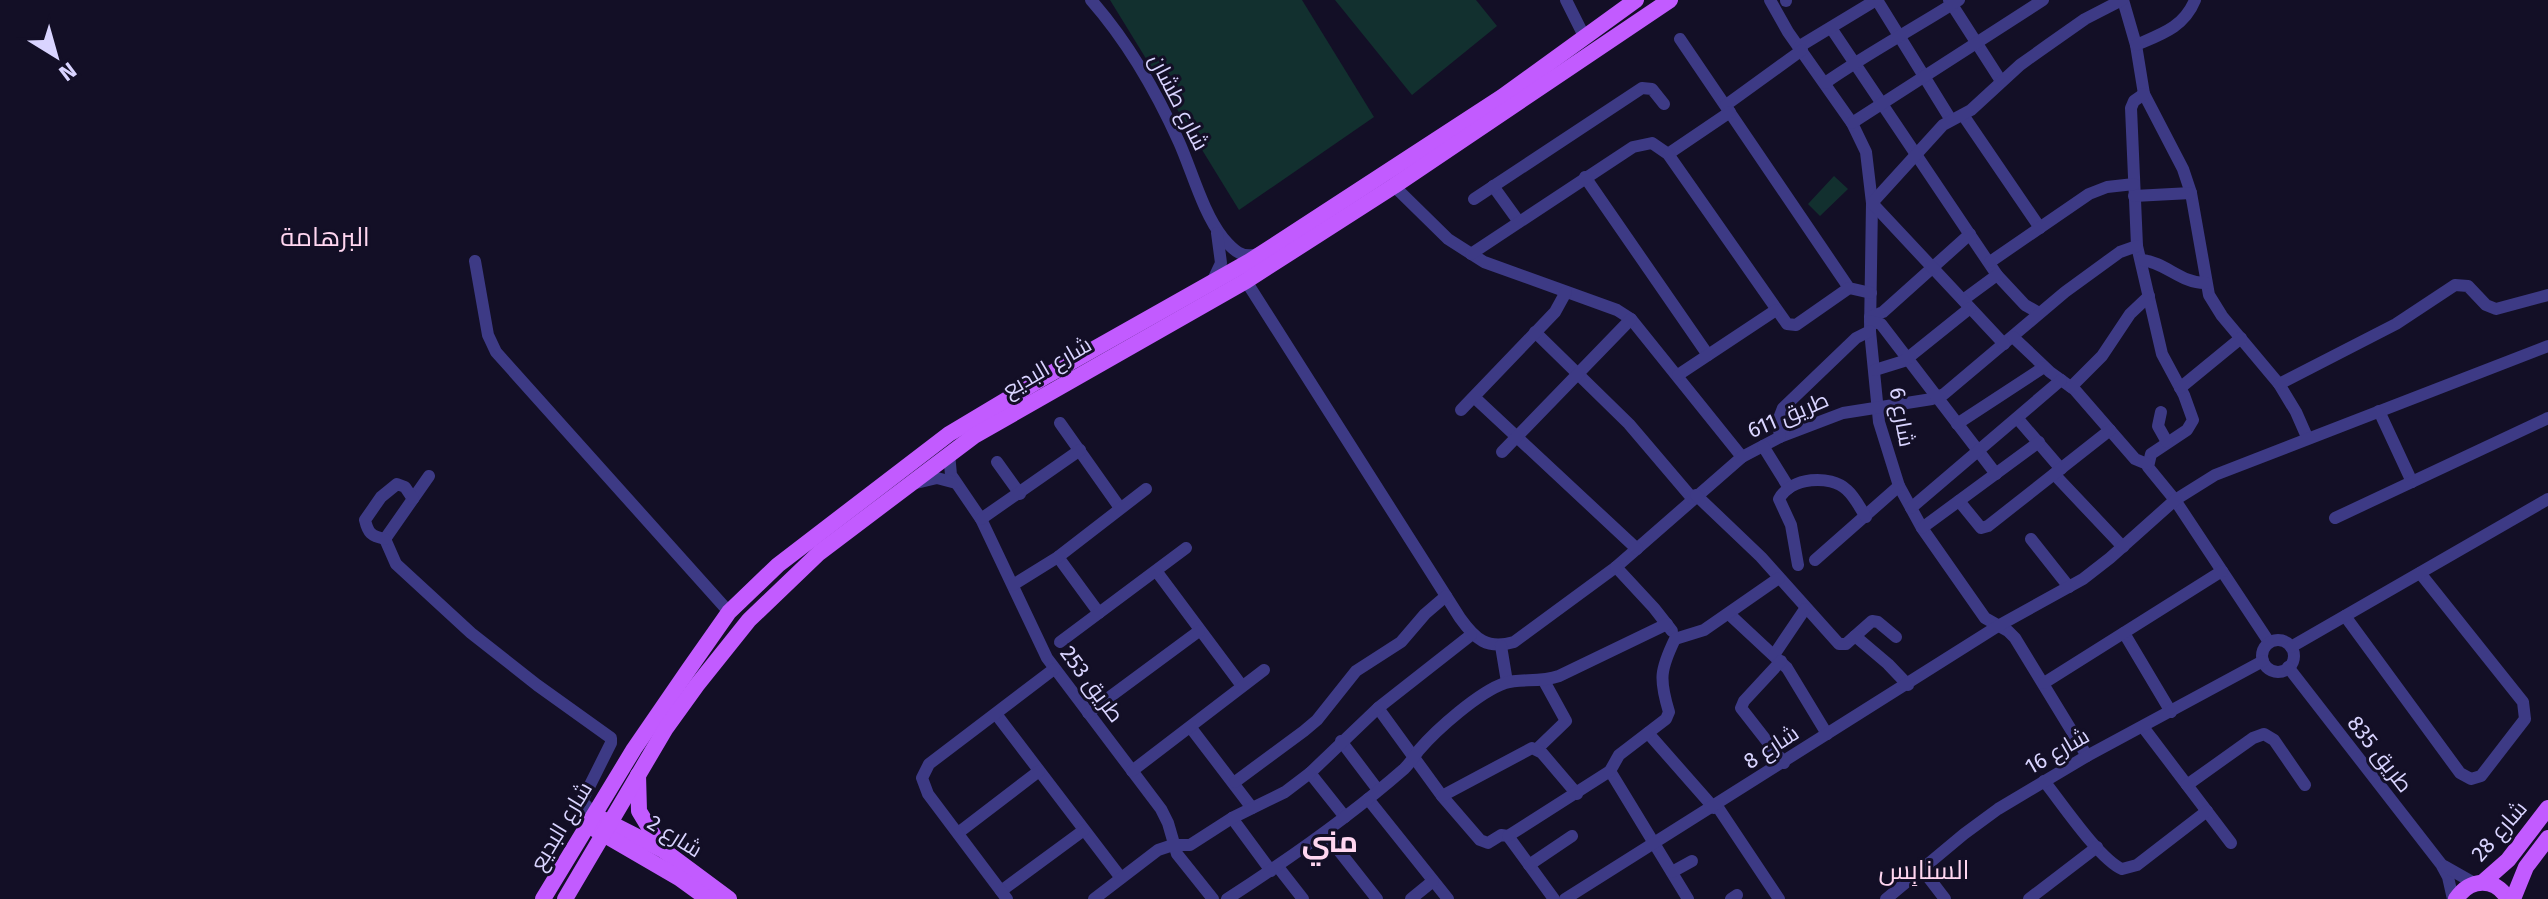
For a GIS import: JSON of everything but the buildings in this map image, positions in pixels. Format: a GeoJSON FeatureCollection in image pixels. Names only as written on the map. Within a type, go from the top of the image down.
{"type":"FeatureCollection","features":[{"type":"Feature","properties":{"kind":"main road","name":"شارع البديع"},"geometry":{"type":"LineString","coordinates":[[565,899],[634,749],[729,612],[789,556],[949,434],[1271,248],[1502,97],[1636,0]]}},
{"type":"Feature","properties":{"kind":"main road","name":"شارع البديع"},"geometry":{"type":"LineString","coordinates":[[543,899],[638,775],[697,685],[749,620],[819,553],[949,453],[996,422],[1246,281],[1394,186],[1670,0]]}},
{"type":"Feature","properties":{"kind":"main road"},"geometry":{"type":"LineString","coordinates":[[638,775],[639,811],[649,832],[663,850]]}},
{"type":"Feature","properties":{"kind":"main road","name":"شارع 28"},"geometry":{"type":"LineString","coordinates":[[2454,899],[2465,888],[2479,883],[2508,860],[2548,808]]}},
{"type":"Feature","properties":{"kind":"main road","name":"شارع 2"},"geometry":{"type":"LineString","coordinates":[[599,824],[663,850],[729,899]]}},
{"type":"Feature","properties":{"kind":"main road","name":"شارع 2"},"geometry":{"type":"LineString","coordinates":[[599,824],[708,899]]}},
{"type":"Feature","properties":{"kind":"main road","name":"شارع 28"},"geometry":{"type":"LineString","coordinates":[[2510,899],[2526,867],[2548,838]]}},
{"type":"Feature","properties":{"kind":"main road"},"geometry":{"type":"LineString","coordinates":[[2479,883],[2499,888],[2510,899]]}},
{"type":"Feature","properties":{"kind":"street","name":"شارع طشان"},"geometry":{"type":"LineString","coordinates":[[1091,0],[1129,49],[1157,98],[1217,230]]}},
{"type":"Feature","properties":{"kind":"street"},"geometry":{"type":"LineString","coordinates":[[1566,0],[1585,38]]}},
{"type":"Feature","properties":{"kind":"street"},"geometry":{"type":"LineString","coordinates":[[1668,154],[1800,46],[1876,0],[1925,77],[2040,228]]}},
{"type":"Feature","properties":{"kind":"street"},"geometry":{"type":"LineString","coordinates":[[1852,123],[2043,0]]}},
{"type":"Feature","properties":{"kind":"street"},"geometry":{"type":"LineString","coordinates":[[2269,642],[2175,500],[2148,467],[2138,461],[2066,384],[2008,341],[1966,304],[1872,203],[1916,153],[2001,81],[2085,19],[2122,0],[2136,45],[2144,94],[2183,169],[2191,193],[2206,283],[2213,305],[2279,384],[2307,437]]}},
{"type":"Feature","properties":{"kind":"street"},"geometry":{"type":"LineString","coordinates":[[2136,45],[2175,27],[2189,14],[2195,0]]}},
{"type":"Feature","properties":{"kind":"street","name":"شارع 6"},"geometry":{"type":"LineString","coordinates":[[1782,1],[1788,32],[1852,123],[1866,152],[1872,203],[1870,323],[1879,422],[1899,486],[1922,528],[1985,618],[2015,638],[2087,756]]}},
{"type":"Feature","properties":{"kind":"street"},"geometry":{"type":"LineString","coordinates":[[1825,83],[1953,2],[2001,81]]}},
{"type":"Feature","properties":{"kind":"street"},"geometry":{"type":"LineString","coordinates":[[1831,28],[1997,275],[2025,305],[2039,313]]}},
{"type":"Feature","properties":{"kind":"street"},"geometry":{"type":"LineString","coordinates":[[1680,39],[1846,283],[1871,293]]}},
{"type":"Feature","properties":{"kind":"street"},"geometry":{"type":"LineString","coordinates":[[1474,199],[1642,88],[1652,89],[1664,104]]}},
{"type":"Feature","properties":{"kind":"street"},"geometry":{"type":"LineString","coordinates":[[2144,94],[2134,101],[2131,108],[2137,246],[2162,354],[2192,413],[2191,426],[2151,454],[2148,467]]}},
{"type":"Feature","properties":{"kind":"street"},"geometry":{"type":"LineString","coordinates":[[1471,254],[1637,145],[1652,143],[1668,154],[1787,324],[1796,325],[1846,283],[1872,277]]}},
{"type":"Feature","properties":{"kind":"street"},"geometry":{"type":"LineString","coordinates":[[1585,177],[1708,355]]}},
{"type":"Feature","properties":{"kind":"street"},"geometry":{"type":"LineString","coordinates":[[1394,186],[1448,239],[1471,254],[1496,267],[1617,310],[1631,319],[1742,457]]}},
{"type":"Feature","properties":{"kind":"street"},"geometry":{"type":"LineString","coordinates":[[1493,186],[1519,222]]}},
{"type":"Feature","properties":{"kind":"street"},"geometry":{"type":"LineString","coordinates":[[1990,262],[2095,191],[2191,193]]}},
{"type":"Feature","properties":{"kind":"street"},"geometry":{"type":"LineString","coordinates":[[1217,230],[1235,252],[1241,254],[1255,255],[1271,248]]}},
{"type":"Feature","properties":{"kind":"street"},"geometry":{"type":"LineString","coordinates":[[1207,286],[1217,276],[1221,263],[1217,230]]}},
{"type":"Feature","properties":{"kind":"street"},"geometry":{"type":"LineString","coordinates":[[1780,437],[1778,421],[1783,408],[1870,323],[1970,234]]}},
{"type":"Feature","properties":{"kind":"street","name":"طريق 611"},"geometry":{"type":"LineString","coordinates":[[1501,646],[1514,642],[1616,567],[1742,457],[1780,437],[1843,413],[1938,397],[2039,313],[2120,252],[2137,246]]}},
{"type":"Feature","properties":{"kind":"street"},"geometry":{"type":"LineString","coordinates":[[2142,260],[2153,262],[2194,283],[2206,283]]}},
{"type":"Feature","properties":{"kind":"street"},"geometry":{"type":"LineString","coordinates":[[475,261],[488,335],[496,352],[729,612]]}},
{"type":"Feature","properties":{"kind":"street"},"geometry":{"type":"LineString","coordinates":[[1875,370],[1896,366],[1908,359],[1997,275]]}},
{"type":"Feature","properties":{"kind":"street"},"geometry":{"type":"LineString","coordinates":[[1246,281],[1471,635],[1483,642],[1501,646],[1507,682]]}},
{"type":"Feature","properties":{"kind":"street"},"geometry":{"type":"LineString","coordinates":[[2279,384],[2396,324],[2455,285],[2468,286],[2486,305],[2496,309],[2548,295]]}},
{"type":"Feature","properties":{"kind":"street"},"geometry":{"type":"LineString","coordinates":[[1461,410],[1559,307],[1566,292]]}},
{"type":"Feature","properties":{"kind":"street"},"geometry":{"type":"LineString","coordinates":[[1911,508],[2018,419],[2102,356],[2130,314],[2149,296]]}},
{"type":"Feature","properties":{"kind":"street"},"geometry":{"type":"LineString","coordinates":[[1678,375],[1776,310]]}},
{"type":"Feature","properties":{"kind":"street"},"geometry":{"type":"LineString","coordinates":[[1502,452],[1631,319]]}},
{"type":"Feature","properties":{"kind":"street"},"geometry":{"type":"LineString","coordinates":[[1870,323],[1881,324],[1996,474]]}},
{"type":"Feature","properties":{"kind":"street"},"geometry":{"type":"LineString","coordinates":[[1535,332],[1629,424],[1694,496],[1761,557],[1830,635],[1844,645],[1874,621],[1896,637]]}},
{"type":"Feature","properties":{"kind":"street"},"geometry":{"type":"LineString","coordinates":[[2182,391],[2241,338]]}},
{"type":"Feature","properties":{"kind":"street","name":"شارع 8"},"geometry":{"type":"LineString","coordinates":[[1565,899],[1998,626],[2097,569],[2175,500],[2215,475],[2548,346]]}},
{"type":"Feature","properties":{"kind":"street"},"geometry":{"type":"LineString","coordinates":[[1957,424],[2044,367]]}},
{"type":"Feature","properties":{"kind":"street"},"geometry":{"type":"LineString","coordinates":[[1474,397],[1637,549]]}},
{"type":"Feature","properties":{"kind":"street"},"geometry":{"type":"LineString","coordinates":[[2379,411],[2412,482]]}},
{"type":"Feature","properties":{"kind":"street"},"geometry":{"type":"LineString","coordinates":[[2161,412],[2158,426],[2167,442]]}},
{"type":"Feature","properties":{"kind":"street"},"geometry":{"type":"LineString","coordinates":[[2335,518],[2548,418]]}},
{"type":"Feature","properties":{"kind":"street"},"geometry":{"type":"LineString","coordinates":[[2018,419],[2039,442],[2058,472],[2123,547]]}},
{"type":"Feature","properties":{"kind":"street"},"geometry":{"type":"LineString","coordinates":[[1060,423],[1120,508]]}},
{"type":"Feature","properties":{"kind":"street"},"geometry":{"type":"LineString","coordinates":[[1959,501],[1976,525],[1981,528],[1988,526],[2110,430]]}},
{"type":"Feature","properties":{"kind":"street"},"geometry":{"type":"LineString","coordinates":[[1922,528],[2039,442]]}},
{"type":"Feature","properties":{"kind":"street"},"geometry":{"type":"LineString","coordinates":[[1763,446],[1789,488]]}},
{"type":"Feature","properties":{"kind":"street"},"geometry":{"type":"LineString","coordinates":[[981,519],[1080,450]]}},
{"type":"Feature","properties":{"kind":"street","name":"طريق 253"},"geometry":{"type":"LineString","coordinates":[[949,453],[949,466],[956,483],[981,519],[1038,642],[1054,669],[1165,815],[1173,845],[1186,867],[1213,899]]}},
{"type":"Feature","properties":{"kind":"street"},"geometry":{"type":"LineString","coordinates":[[997,462],[1020,494]]}},
{"type":"Feature","properties":{"kind":"street"},"geometry":{"type":"LineString","coordinates":[[385,539],[429,476]]}},
{"type":"Feature","properties":{"kind":"street"},"geometry":{"type":"LineString","coordinates":[[908,487],[937,478],[956,483]]}},
{"type":"Feature","properties":{"kind":"street"},"geometry":{"type":"LineString","coordinates":[[1378,708],[1442,796],[1481,842],[1488,843],[1501,835],[1508,836],[1610,771],[1619,755],[1666,719],[1669,712],[1660,681],[1663,665],[1675,639],[1704,630],[1797,562],[1791,525],[1779,499],[1789,488],[1811,479],[1844,487],[1866,517]]}},
{"type":"Feature","properties":{"kind":"street"},"geometry":{"type":"LineString","coordinates":[[385,539],[371,535],[365,520],[381,497],[397,484],[405,487],[413,499]]}},
{"type":"Feature","properties":{"kind":"street"},"geometry":{"type":"LineString","coordinates":[[1815,560],[1899,486]]}},
{"type":"Feature","properties":{"kind":"street"},"geometry":{"type":"LineString","coordinates":[[1013,585],[1058,557],[1146,489]]}},
{"type":"Feature","properties":{"kind":"street"},"geometry":{"type":"LineString","coordinates":[[2291,647],[2548,499]]}},
{"type":"Feature","properties":{"kind":"street"},"geometry":{"type":"LineString","coordinates":[[385,539],[396,564],[471,633],[611,738],[582,801],[599,824]]}},
{"type":"Feature","properties":{"kind":"street"},"geometry":{"type":"LineString","coordinates":[[2031,539],[2069,587]]}},
{"type":"Feature","properties":{"kind":"street"},"geometry":{"type":"LineString","coordinates":[[1060,642],[1186,548]]}},
{"type":"Feature","properties":{"kind":"street"},"geometry":{"type":"LineString","coordinates":[[1058,557],[1099,613]]}},
{"type":"Feature","properties":{"kind":"street"},"geometry":{"type":"LineString","coordinates":[[1616,567],[1667,624],[1675,639]]}},
{"type":"Feature","properties":{"kind":"street"},"geometry":{"type":"LineString","coordinates":[[2044,683],[2222,571]]}},
{"type":"Feature","properties":{"kind":"street"},"geometry":{"type":"LineString","coordinates":[[1157,572],[1242,686]]}},
{"type":"Feature","properties":{"kind":"street"},"geometry":{"type":"LineString","coordinates":[[2345,616],[2460,773],[2471,779],[2481,776],[2525,719],[2523,702],[2420,573]]}},
{"type":"Feature","properties":{"kind":"street"},"geometry":{"type":"LineString","coordinates":[[1235,782],[1317,720],[1356,671],[1401,642],[1425,614],[1446,596]]}},
{"type":"Feature","properties":{"kind":"street"},"geometry":{"type":"LineString","coordinates":[[1784,763],[1741,708],[1778,658],[1805,609]]}},
{"type":"Feature","properties":{"kind":"street"},"geometry":{"type":"LineString","coordinates":[[1729,614],[1778,658],[1827,734]]}},
{"type":"Feature","properties":{"kind":"street"},"geometry":{"type":"LineString","coordinates":[[1227,899],[1325,833],[1485,694],[1507,682],[1544,681],[1667,624]]}},
{"type":"Feature","properties":{"kind":"street"},"geometry":{"type":"LineString","coordinates":[[1088,713],[1199,631]]}},
{"type":"Feature","properties":{"kind":"street"},"geometry":{"type":"LineString","coordinates":[[2124,633],[2171,712]]}},
{"type":"Feature","properties":{"kind":"street"},"geometry":{"type":"LineString","coordinates":[[1094,899],[1158,850],[1173,845],[1190,845],[1232,818],[1285,792],[1310,773],[1378,708],[1471,635]]}},
{"type":"Feature","properties":{"kind":"street"},"geometry":{"type":"LineString","coordinates":[[1855,636],[1908,685]]}},
{"type":"Feature","properties":{"kind":"street"},"geometry":{"type":"LineString","coordinates":[[2284,641],[2291,647],[2293,660],[2288,667],[2274,671],[2263,661],[2264,649],[2269,642],[2284,641]]}},
{"type":"Feature","properties":{"kind":"street","name":"شارع 16"},"geometry":{"type":"LineString","coordinates":[[1886,899],[1975,826],[2044,781],[2263,661]]}},
{"type":"Feature","properties":{"kind":"street","name":"طريق 835"},"geometry":{"type":"LineString","coordinates":[[2288,667],[2441,864],[2454,899]]}},
{"type":"Feature","properties":{"kind":"street"},"geometry":{"type":"LineString","coordinates":[[1054,669],[924,771],[923,787],[1004,895],[1084,830]]}},
{"type":"Feature","properties":{"kind":"street"},"geometry":{"type":"LineString","coordinates":[[1132,771],[1264,670]]}},
{"type":"Feature","properties":{"kind":"street"},"geometry":{"type":"LineString","coordinates":[[1442,796],[1527,750],[1537,749],[1566,721],[1544,681]]}},
{"type":"Feature","properties":{"kind":"street"},"geometry":{"type":"LineString","coordinates":[[996,714],[1121,878]]}},
{"type":"Feature","properties":{"kind":"street"},"geometry":{"type":"LineString","coordinates":[[2143,727],[2231,843]]}},
{"type":"Feature","properties":{"kind":"street"},"geometry":{"type":"LineString","coordinates":[[1191,728],[1252,808]]}},
{"type":"Feature","properties":{"kind":"street"},"geometry":{"type":"LineString","coordinates":[[1648,733],[1715,807],[1779,899]]}},
{"type":"Feature","properties":{"kind":"street"},"geometry":{"type":"LineString","coordinates":[[2187,785],[2253,738],[2264,734],[2274,740],[2305,785]]}},
{"type":"Feature","properties":{"kind":"street"},"geometry":{"type":"LineString","coordinates":[[1341,741],[1373,794],[1448,899]]}},
{"type":"Feature","properties":{"kind":"street"},"geometry":{"type":"LineString","coordinates":[[1537,749],[1577,794]]}},
{"type":"Feature","properties":{"kind":"street"},"geometry":{"type":"LineString","coordinates":[[958,833],[1039,771]]}},
{"type":"Feature","properties":{"kind":"street"},"geometry":{"type":"LineString","coordinates":[[1610,771],[1688,899]]}},
{"type":"Feature","properties":{"kind":"street"},"geometry":{"type":"LineString","coordinates":[[1310,773],[1345,817]]}},
{"type":"Feature","properties":{"kind":"street"},"geometry":{"type":"LineString","coordinates":[[2044,781],[2117,867],[2132,868],[2207,811]]}},
{"type":"Feature","properties":{"kind":"street"},"geometry":{"type":"LineString","coordinates":[[1232,818],[1303,899]]}},
{"type":"Feature","properties":{"kind":"street"},"geometry":{"type":"LineString","coordinates":[[1325,833],[1377,899]]}},
{"type":"Feature","properties":{"kind":"street"},"geometry":{"type":"LineString","coordinates":[[1508,836],[1554,899]]}},
{"type":"Feature","properties":{"kind":"street"},"geometry":{"type":"LineString","coordinates":[[1529,865],[1572,836]]}},
{"type":"Feature","properties":{"kind":"street"},"geometry":{"type":"LineString","coordinates":[[2029,899],[2097,847]]}},
{"type":"Feature","properties":{"kind":"street"},"geometry":{"type":"LineString","coordinates":[[1672,872],[1692,861]]}},
{"type":"Feature","properties":{"kind":"street","name":"طريق 835"},"geometry":{"type":"LineString","coordinates":[[2441,864],[2479,883]]}},
{"type":"Feature","properties":{"kind":"street"},"geometry":{"type":"LineString","coordinates":[[1922,869],[1945,899]]}},
{"type":"Feature","properties":{"kind":"street"},"geometry":{"type":"LineString","coordinates":[[1411,899],[1433,881]]}},
{"type":"Feature","properties":{"kind":"green space"},"geometry":{"type":"Polygon","coordinates":[[[1110,0],[1302,0],[1374,117],[1239,210],[1110,0]]]}},
{"type":"Feature","properties":{"kind":"green space"},"geometry":{"type":"Polygon","coordinates":[[[1335,0],[1476,0],[1497,26],[1412,95],[1335,0]]]}},
{"type":"Feature","properties":{"kind":"green space"},"geometry":{"type":"Polygon","coordinates":[[[1834,176],[1848,189],[1820,216],[1808,204],[1834,176]]]}},
{"type":"Feature","properties":{"kind":"district","name":"البرهامة"},"geometry":{"type":"Point","coordinates":[325,237]}},
{"type":"Feature","properties":{"kind":"district","name":"مني"},"geometry":{"type":"Point","coordinates":[1330,842]}},
{"type":"Feature","properties":{"kind":"district","name":"السنابِس"},"geometry":{"type":"Point","coordinates":[1924,870]}}]}
